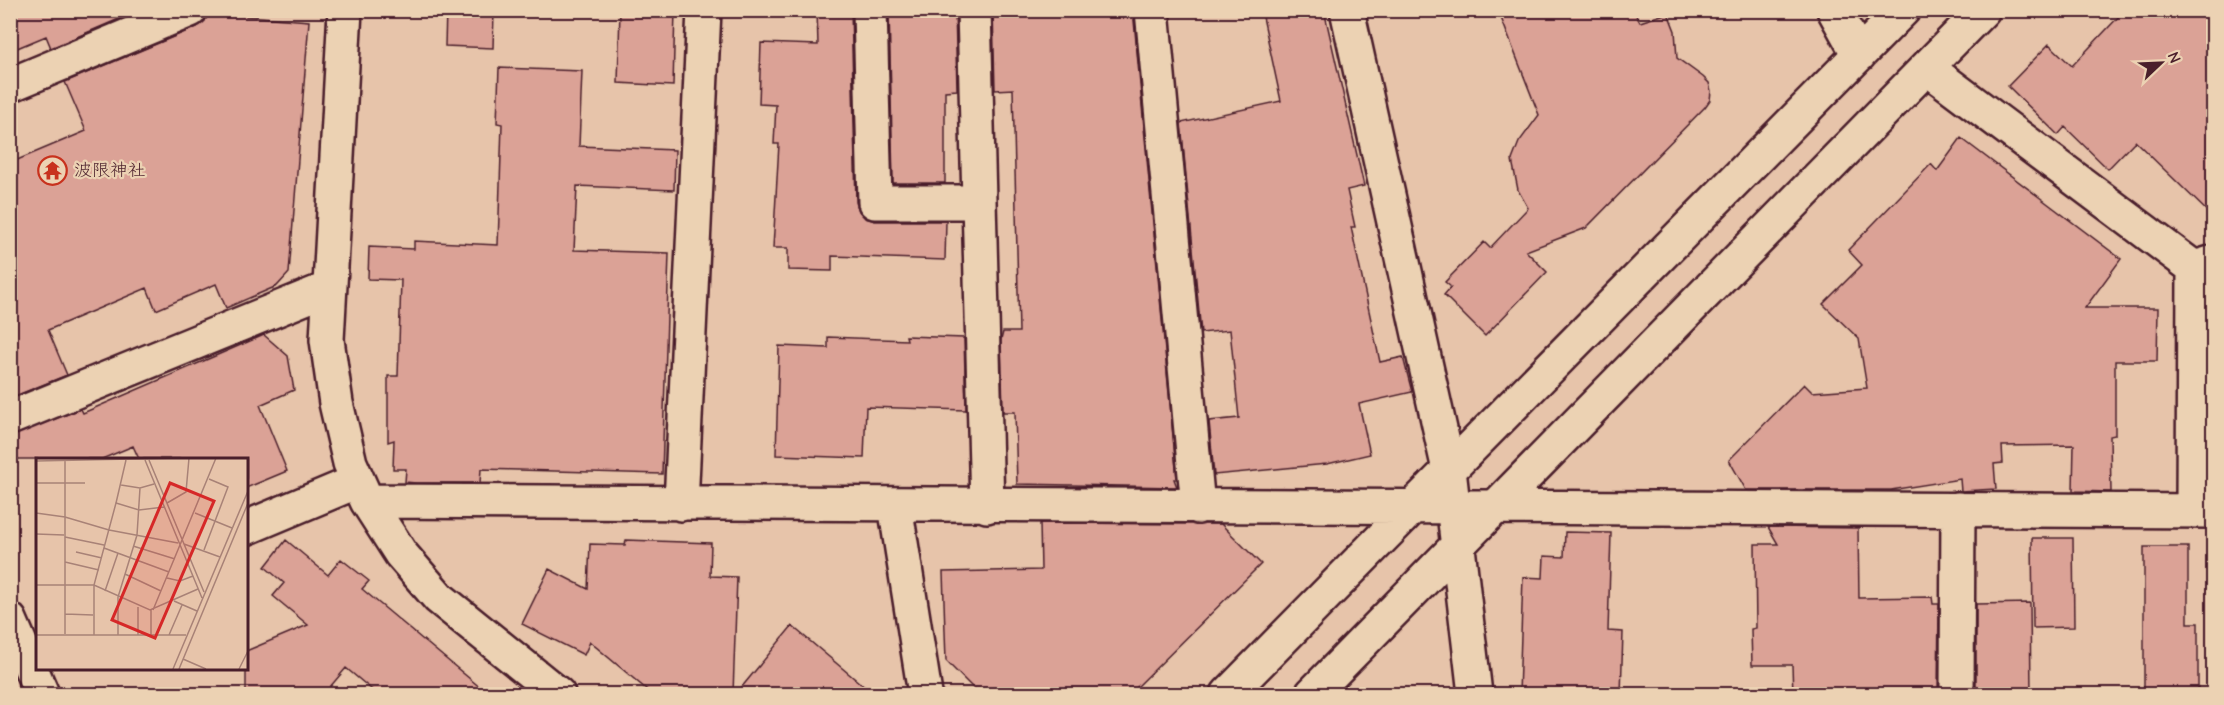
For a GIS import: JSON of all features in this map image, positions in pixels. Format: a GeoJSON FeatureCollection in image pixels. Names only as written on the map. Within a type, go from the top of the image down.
{"type":"FeatureCollection","features":[{"type":"Feature","properties":{"kind":"street"},"geometry":{"type":"LineString","coordinates":[[10,85],[189,10]]}},
{"type":"Feature","properties":{"kind":"street"},"geometry":{"type":"LineString","coordinates":[[345,10],[327,340],[336,403],[350,463],[363,491],[401,554],[439,598],[558,694]]}},
{"type":"Feature","properties":{"kind":"street"},"geometry":{"type":"LineString","coordinates":[[681,504],[704,10]]}},
{"type":"Feature","properties":{"kind":"street"},"geometry":{"type":"LineString","coordinates":[[870,10],[875,202],[979,202]]}},
{"type":"Feature","properties":{"kind":"street"},"geometry":{"type":"LineString","coordinates":[[974,10],[987,506]]}},
{"type":"Feature","properties":{"kind":"street"},"geometry":{"type":"LineString","coordinates":[[1152,10],[1198,507]]}},
{"type":"Feature","properties":{"kind":"street"},"geometry":{"type":"LineString","coordinates":[[1347,10],[1449,470],[1475,694]]}},
{"type":"Feature","properties":{"kind":"street"},"geometry":{"type":"LineString","coordinates":[[1834,10],[1859,55]]}},
{"type":"Feature","properties":{"kind":"street"},"geometry":{"type":"LineString","coordinates":[[1228,694],[1903,10]]}},
{"type":"Feature","properties":{"kind":"street"},"geometry":{"type":"LineString","coordinates":[[1312,694],[1983,10]]}},
{"type":"Feature","properties":{"kind":"street"},"geometry":{"type":"LineString","coordinates":[[248,527],[363,491],[681,504],[2203,511],[2204,265],[1927,68]]}},
{"type":"Feature","properties":{"kind":"street"},"geometry":{"type":"LineString","coordinates":[[10,418],[329,288]]}},
{"type":"Feature","properties":{"kind":"street"},"geometry":{"type":"LineString","coordinates":[[895,505],[925,694]]}},
{"type":"Feature","properties":{"kind":"street"},"geometry":{"type":"LineString","coordinates":[[1957,694],[1958,509]]}},
{"type":"Feature","properties":{"kind":"street"},"geometry":{"type":"LineString","coordinates":[[20,620],[42,694]]}},
{"type":"Feature","properties":{"kind":"building"},"geometry":{"type":"Polygon","coordinates":[[[10,10],[140,10],[51,48],[46,36],[10,51],[10,10]]]}},
{"type":"Feature","properties":{"kind":"building"},"geometry":{"type":"Polygon","coordinates":[[[208,10],[244,10],[246,16],[309,21],[289,273],[277,286],[226,308],[216,284],[156,310],[147,288],[48,330],[67,375],[10,398],[10,163],[86,131],[65,82],[197,27],[205,21],[208,10]]]}},
{"type":"Feature","properties":{"kind":"building"},"geometry":{"type":"Polygon","coordinates":[[[446,10],[494,10],[493,48],[445,46],[446,10]]]}},
{"type":"Feature","properties":{"kind":"building"},"geometry":{"type":"Polygon","coordinates":[[[620,10],[675,10],[673,86],[618,83],[620,10]]]}},
{"type":"Feature","properties":{"kind":"building"},"geometry":{"type":"Polygon","coordinates":[[[817,10],[851,10],[856,202],[859,211],[865,218],[875,221],[946,221],[945,260],[832,256],[832,271],[788,270],[788,248],[773,248],[779,144],[774,144],[776,105],[759,104],[761,43],[818,45],[817,10]]]}},
{"type":"Feature","properties":{"kind":"building"},"geometry":{"type":"Polygon","coordinates":[[[889,10],[955,10],[957,90],[945,91],[945,183],[893,183],[889,10]]]}},
{"type":"Feature","properties":{"kind":"building"},"geometry":{"type":"Polygon","coordinates":[[[993,10],[1133,10],[1177,479],[1174,479],[1177,487],[1017,484],[1015,412],[1003,412],[1001,340],[1003,332],[1019,332],[1013,89],[995,90],[993,10]]]}},
{"type":"Feature","properties":{"kind":"building"},"geometry":{"type":"Polygon","coordinates":[[[1292,10],[1324,10],[1364,186],[1347,190],[1355,227],[1351,227],[1380,362],[1403,357],[1412,392],[1359,404],[1370,454],[1327,464],[1214,475],[1209,421],[1239,418],[1230,330],[1201,333],[1181,123],[1281,101],[1263,17],[1292,10]]]}},
{"type":"Feature","properties":{"kind":"building"},"geometry":{"type":"Polygon","coordinates":[[[1498,10],[1633,10],[1640,22],[1668,13],[1675,31],[1677,58],[1703,77],[1709,83],[1711,91],[1710,100],[1705,107],[1586,228],[1526,251],[1547,272],[1485,336],[1444,295],[1451,287],[1445,282],[1484,242],[1490,248],[1528,208],[1518,190],[1512,160],[1519,142],[1539,115],[1498,10]]]}},
{"type":"Feature","properties":{"kind":"building"},"geometry":{"type":"Polygon","coordinates":[[[2125,10],[2214,10],[2214,218],[2135,141],[2108,169],[2065,127],[2058,135],[2008,86],[2049,44],[2072,66],[2125,10]]]}},
{"type":"Feature","properties":{"kind":"building"},"geometry":{"type":"Polygon","coordinates":[[[499,68],[582,71],[579,146],[675,150],[674,190],[577,186],[574,250],[669,253],[662,474],[481,469],[480,483],[416,483],[405,482],[406,469],[393,469],[394,440],[388,442],[388,376],[398,376],[401,280],[368,279],[369,247],[414,249],[414,241],[498,245],[502,124],[497,123],[499,68]]]}},
{"type":"Feature","properties":{"kind":"building"},"geometry":{"type":"Polygon","coordinates":[[[1961,138],[2121,259],[2085,308],[2158,308],[2157,361],[2115,361],[2115,435],[2110,436],[2111,492],[2073,491],[2074,445],[2002,446],[2003,463],[1994,464],[1996,489],[1961,491],[1960,479],[1891,490],[1746,490],[1729,460],[1804,384],[1812,392],[1867,388],[1859,339],[1823,304],[1862,265],[1848,250],[1931,164],[1937,171],[1961,138]]]}},
{"type":"Feature","properties":{"kind":"building"},"geometry":{"type":"Polygon","coordinates":[[[264,335],[288,356],[294,390],[260,405],[287,471],[248,487],[248,458],[139,458],[133,446],[104,458],[10,459],[10,436],[81,409],[83,413],[264,335]]]}},
{"type":"Feature","properties":{"kind":"building"},"geometry":{"type":"Polygon","coordinates":[[[906,336],[964,338],[966,410],[866,407],[864,458],[776,455],[779,346],[828,348],[828,337],[907,340],[906,336]]]}},
{"type":"Feature","properties":{"kind":"building"},"geometry":{"type":"Polygon","coordinates":[[[1040,523],[1221,524],[1261,564],[1130,694],[979,694],[946,661],[943,572],[1041,570],[1040,523]]]}},
{"type":"Feature","properties":{"kind":"building"},"geometry":{"type":"Polygon","coordinates":[[[1768,527],[1858,528],[1859,598],[1932,597],[1933,604],[1939,604],[1938,692],[1793,694],[1792,665],[1752,665],[1751,629],[1756,628],[1755,544],[1778,544],[1768,527]]]}},
{"type":"Feature","properties":{"kind":"building"},"geometry":{"type":"Polygon","coordinates":[[[1565,532],[1611,533],[1608,631],[1623,632],[1621,694],[1519,694],[1523,577],[1543,578],[1544,556],[1564,557],[1565,532]]]}},
{"type":"Feature","properties":{"kind":"building"},"geometry":{"type":"Polygon","coordinates":[[[2032,538],[2073,538],[2074,627],[2033,628],[2032,538]]]}},
{"type":"Feature","properties":{"kind":"building"},"geometry":{"type":"Polygon","coordinates":[[[286,540],[328,575],[341,559],[369,581],[362,589],[488,694],[377,694],[346,668],[324,694],[246,694],[248,650],[308,625],[273,596],[284,583],[265,567],[286,540]]]}},
{"type":"Feature","properties":{"kind":"building"},"geometry":{"type":"Polygon","coordinates":[[[626,540],[711,543],[710,576],[737,577],[733,694],[652,694],[590,642],[584,655],[522,624],[549,569],[588,589],[590,544],[625,545],[626,540]]]}},
{"type":"Feature","properties":{"kind":"building"},"geometry":{"type":"Polygon","coordinates":[[[2144,547],[2188,547],[2188,623],[2198,623],[2198,694],[2144,694],[2144,547]]]}},
{"type":"Feature","properties":{"kind":"building"},"geometry":{"type":"Polygon","coordinates":[[[2030,603],[2031,694],[1979,694],[1976,692],[1976,604],[2030,603]]]}},
{"type":"Feature","properties":{"kind":"building"},"geometry":{"type":"Polygon","coordinates":[[[792,626],[873,694],[736,694],[792,626]]]}},
{"type":"Feature","properties":{"kind":"place","name":"波限神社"},"geometry":{"type":"Point","coordinates":[53,170]}}]}
